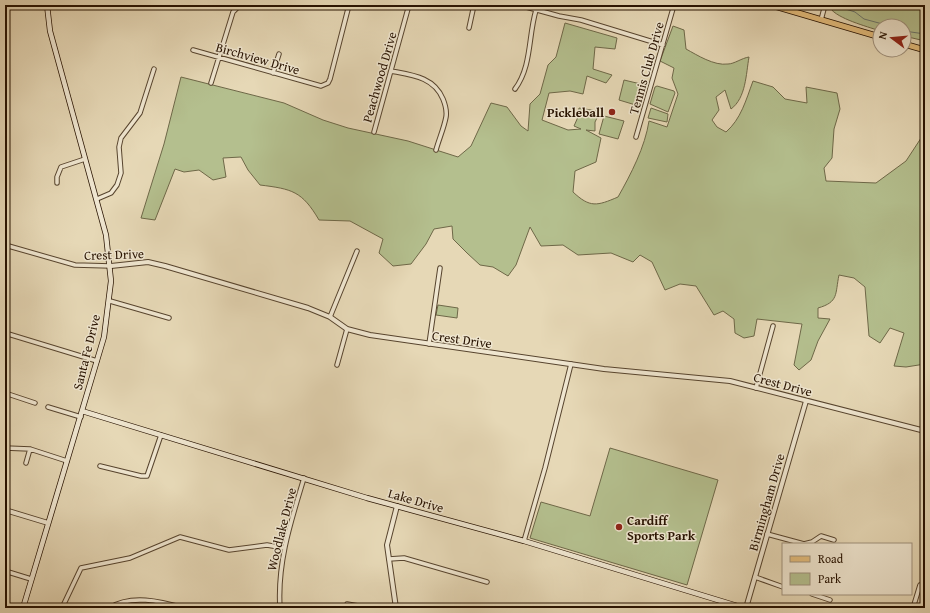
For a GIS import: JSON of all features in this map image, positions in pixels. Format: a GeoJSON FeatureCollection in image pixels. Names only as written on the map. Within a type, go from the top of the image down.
{"type":"FeatureCollection","features":[{"type":"Feature","properties":{"kind":"main road","name":"Santa Fe Drive"},"geometry":{"type":"LineString","coordinates":[[23,608],[104,337],[110,301],[111,266],[108,242],[50,31],[47,5]]}},
{"type":"Feature","properties":{"kind":"main road"},"geometry":{"type":"LineString","coordinates":[[771,5],[872,35]]}},
{"type":"Feature","properties":{"kind":"main road"},"geometry":{"type":"LineString","coordinates":[[912,46],[925,50]]}},
{"type":"Feature","properties":{"kind":"main road","name":"Lake Drive"},"geometry":{"type":"LineString","coordinates":[[82,411],[397,506],[745,608]]}},
{"type":"Feature","properties":{"kind":"street","name":"Birchview Drive"},"geometry":{"type":"LineString","coordinates":[[193,50],[318,86],[328,83],[330,79],[349,5]]}},
{"type":"Feature","properties":{"kind":"street","name":"Peachwood Drive"},"geometry":{"type":"LineString","coordinates":[[374,132],[409,5]]}},
{"type":"Feature","properties":{"kind":"street"},"geometry":{"type":"LineString","coordinates":[[469,28],[474,5]]}},
{"type":"Feature","properties":{"kind":"street"},"geometry":{"type":"LineString","coordinates":[[519,5],[581,20],[663,45]]}},
{"type":"Feature","properties":{"kind":"street","name":"Tennis Club Drive"},"geometry":{"type":"LineString","coordinates":[[636,137],[674,5]]}},
{"type":"Feature","properties":{"kind":"street"},"geometry":{"type":"LineString","coordinates":[[820,20],[825,5]]}},
{"type":"Feature","properties":{"kind":"street"},"geometry":{"type":"LineString","coordinates":[[211,84],[219,57],[238,6]]}},
{"type":"Feature","properties":{"kind":"street"},"geometry":{"type":"LineString","coordinates":[[515,89],[520,83],[529,56],[531,26],[536,10]]}},
{"type":"Feature","properties":{"kind":"street"},"geometry":{"type":"LineString","coordinates":[[273,73],[278,54]]}},
{"type":"Feature","properties":{"kind":"street"},"geometry":{"type":"LineString","coordinates":[[97,199],[111,192],[117,185],[121,173],[119,147],[121,138],[140,113],[154,69]]}},
{"type":"Feature","properties":{"kind":"street"},"geometry":{"type":"LineString","coordinates":[[391,71],[420,77],[430,82],[441,94],[445,104],[446,116],[436,150]]}},
{"type":"Feature","properties":{"kind":"street"},"geometry":{"type":"LineString","coordinates":[[57,184],[57,177],[61,167],[85,159]]}},
{"type":"Feature","properties":{"kind":"street","name":"Crest Drive"},"geometry":{"type":"LineString","coordinates":[[5,244],[75,266],[111,266],[138,262],[154,264],[292,303],[330,317],[347,329],[370,335],[571,364],[730,381],[925,431]]}},
{"type":"Feature","properties":{"kind":"street"},"geometry":{"type":"LineString","coordinates":[[330,317],[357,251]]}},
{"type":"Feature","properties":{"kind":"street"},"geometry":{"type":"LineString","coordinates":[[429,344],[440,268]]}},
{"type":"Feature","properties":{"kind":"street"},"geometry":{"type":"LineString","coordinates":[[110,301],[169,318]]}},
{"type":"Feature","properties":{"kind":"street"},"geometry":{"type":"LineString","coordinates":[[756,388],[773,326]]}},
{"type":"Feature","properties":{"kind":"street"},"geometry":{"type":"LineString","coordinates":[[337,365],[347,329]]}},
{"type":"Feature","properties":{"kind":"street"},"geometry":{"type":"LineString","coordinates":[[5,333],[97,361]]}},
{"type":"Feature","properties":{"kind":"street"},"geometry":{"type":"LineString","coordinates":[[524,542],[555,430],[571,364]]}},
{"type":"Feature","properties":{"kind":"street"},"geometry":{"type":"LineString","coordinates":[[5,393],[35,402]]}},
{"type":"Feature","properties":{"kind":"street","name":"Birmingham Drive"},"geometry":{"type":"LineString","coordinates":[[745,608],[806,401]]}},
{"type":"Feature","properties":{"kind":"street"},"geometry":{"type":"LineString","coordinates":[[48,407],[81,417]]}},
{"type":"Feature","properties":{"kind":"street"},"geometry":{"type":"LineString","coordinates":[[100,466],[141,476],[147,476],[161,434]]}},
{"type":"Feature","properties":{"kind":"street"},"geometry":{"type":"LineString","coordinates":[[5,448],[30,449],[67,460]]}},
{"type":"Feature","properties":{"kind":"street"},"geometry":{"type":"LineString","coordinates":[[26,464],[30,449]]}},
{"type":"Feature","properties":{"kind":"street","name":"Woodlake Drive"},"geometry":{"type":"LineString","coordinates":[[280,608],[279,575],[284,548],[304,478]]}},
{"type":"Feature","properties":{"kind":"street"},"geometry":{"type":"LineString","coordinates":[[396,608],[387,545],[397,506]]}},
{"type":"Feature","properties":{"kind":"street"},"geometry":{"type":"LineString","coordinates":[[5,510],[48,523]]}},
{"type":"Feature","properties":{"kind":"street"},"geometry":{"type":"LineString","coordinates":[[767,534],[800,543]]}},
{"type":"Feature","properties":{"kind":"street"},"geometry":{"type":"LineString","coordinates":[[808,543],[821,536],[834,540]]}},
{"type":"Feature","properties":{"kind":"street"},"geometry":{"type":"LineString","coordinates":[[62,608],[81,568],[130,558],[180,537],[229,550],[267,545],[284,548]]}},
{"type":"Feature","properties":{"kind":"street"},"geometry":{"type":"LineString","coordinates":[[388,558],[404,558],[488,582]]}},
{"type":"Feature","properties":{"kind":"street"},"geometry":{"type":"LineString","coordinates":[[5,571],[32,579]]}},
{"type":"Feature","properties":{"kind":"street"},"geometry":{"type":"LineString","coordinates":[[755,577],[782,587]]}},
{"type":"Feature","properties":{"kind":"street"},"geometry":{"type":"LineString","coordinates":[[913,608],[920,585]]}},
{"type":"Feature","properties":{"kind":"street"},"geometry":{"type":"LineString","coordinates":[[815,595],[830,600]]}},
{"type":"Feature","properties":{"kind":"street"},"geometry":{"type":"LineString","coordinates":[[109,608],[123,602],[141,600],[166,603],[184,608]]}},
{"type":"Feature","properties":{"kind":"street"},"geometry":{"type":"LineString","coordinates":[[347,604],[370,608]]}},
{"type":"Feature","properties":{"kind":"green space"},"geometry":{"type":"Polygon","coordinates":[[[831,5],[925,5],[925,41],[912,38],[912,18],[872,18],[872,28],[839,16],[830,8],[831,5]]]}},
{"type":"Feature","properties":{"kind":"green space"},"geometry":{"type":"Polygon","coordinates":[[[565,23],[617,38],[615,49],[595,47],[593,69],[612,75],[606,83],[587,76],[583,94],[570,91],[549,93],[542,120],[568,130],[581,129],[574,126],[578,117],[579,108],[597,111],[599,114],[595,122],[595,131],[586,130],[601,138],[596,162],[575,171],[573,192],[589,203],[599,204],[618,197],[641,150],[649,121],[667,127],[678,94],[672,78],[674,68],[660,61],[673,26],[684,30],[686,49],[706,60],[728,64],[749,57],[744,85],[740,99],[736,104],[731,109],[725,90],[716,97],[719,110],[712,120],[717,127],[726,132],[736,121],[753,81],[773,87],[785,99],[807,103],[806,87],[837,93],[840,109],[834,129],[832,158],[824,168],[826,181],[876,183],[906,161],[925,132],[925,364],[906,367],[894,366],[904,333],[890,328],[880,343],[869,336],[865,287],[854,278],[839,275],[833,300],[825,306],[818,308],[818,318],[830,319],[818,341],[811,360],[799,370],[794,365],[802,324],[757,319],[754,336],[744,338],[735,333],[734,319],[723,311],[714,315],[696,286],[680,284],[665,290],[652,262],[640,255],[633,262],[611,253],[578,255],[563,245],[541,246],[530,227],[516,265],[508,276],[493,267],[480,265],[453,239],[452,226],[434,229],[426,244],[411,264],[393,266],[379,253],[383,239],[350,221],[319,220],[307,203],[295,193],[280,188],[260,185],[248,170],[241,157],[223,158],[226,177],[213,180],[199,170],[184,172],[175,169],[155,220],[141,218],[164,144],[181,77],[284,103],[323,120],[348,128],[408,141],[458,157],[471,146],[491,103],[507,107],[521,126],[528,131],[530,104],[540,94],[548,65],[556,57],[565,23]]]}},
{"type":"Feature","properties":{"kind":"green space"},"geometry":{"type":"Polygon","coordinates":[[[624,80],[645,85],[639,106],[619,100],[624,80]]]}},
{"type":"Feature","properties":{"kind":"green space"},"geometry":{"type":"Polygon","coordinates":[[[657,86],[674,91],[675,93],[668,112],[650,104],[655,87],[657,86]]]}},
{"type":"Feature","properties":{"kind":"green space"},"geometry":{"type":"Polygon","coordinates":[[[651,108],[668,114],[667,122],[648,118],[651,108]]]}},
{"type":"Feature","properties":{"kind":"green space"},"geometry":{"type":"Polygon","coordinates":[[[604,116],[624,121],[618,139],[599,134],[604,116]]]}},
{"type":"Feature","properties":{"kind":"green space"},"geometry":{"type":"Polygon","coordinates":[[[438,305],[458,308],[457,318],[436,315],[438,305]]]}},
{"type":"Feature","properties":{"kind":"green space","name":"Cardiff Sports Park"},"geometry":{"type":"Polygon","coordinates":[[[610,448],[718,480],[687,585],[530,538],[541,502],[590,516],[610,448]]]}},
{"type":"Feature","properties":{"kind":"waterway"},"geometry":{"type":"LineString","coordinates":[[833,5],[855,12],[864,19],[872,21]]}},
{"type":"Feature","properties":{"kind":"waterway"},"geometry":{"type":"LineString","coordinates":[[912,32],[925,34]]}},
{"type":"Feature","properties":{"kind":"place","name":"Pickleball"},"geometry":{"type":"Point","coordinates":[612,112]}},
{"type":"Feature","properties":{"kind":"place","name":"Cardiff Sports Park"},"geometry":{"type":"Point","coordinates":[619,527]}}]}
